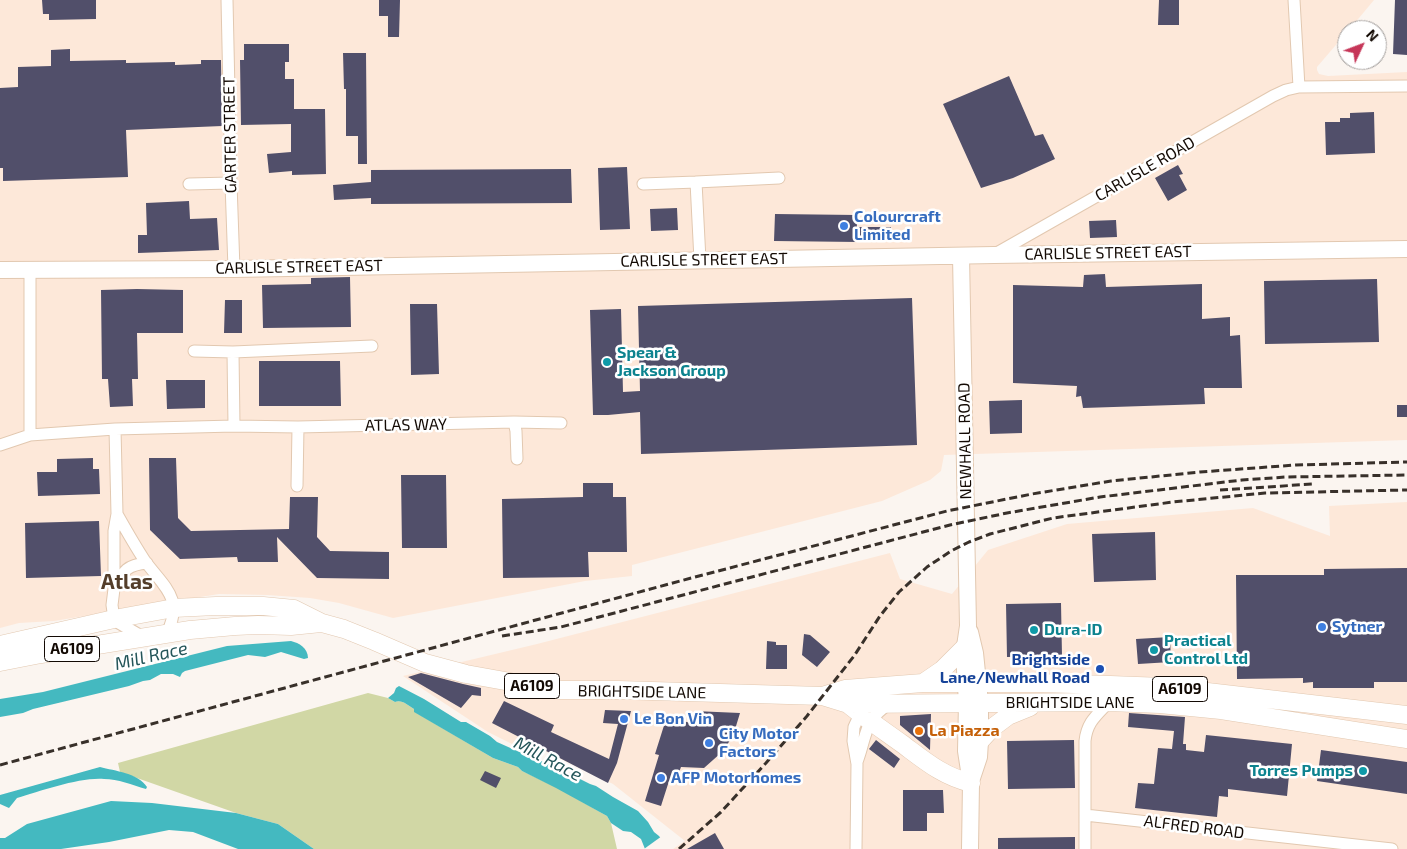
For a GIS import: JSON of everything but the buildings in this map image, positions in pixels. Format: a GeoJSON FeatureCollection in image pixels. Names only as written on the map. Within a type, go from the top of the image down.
{"type":"FeatureCollection","features":[{"type":"Feature","properties":{"kind":"main road","name":"CARLISLE STREET EAST"},"geometry":{"type":"LineString","coordinates":[[0,270],[234,269],[1407,249]]}},
{"type":"Feature","properties":{"kind":"main road","name":"NEWHALL ROAD"},"geometry":{"type":"LineString","coordinates":[[961,256],[968,626],[964,653],[980,741],[979,757],[971,783]]}},
{"type":"Feature","properties":{"kind":"main road","name":"A6109"},"geometry":{"type":"LineString","coordinates":[[0,645],[114,619],[174,608],[280,607],[294,609],[322,623]]}},
{"type":"Feature","properties":{"kind":"main road","name":"A6109"},"geometry":{"type":"LineString","coordinates":[[0,662],[167,633],[235,626],[291,626],[322,623]]}},
{"type":"Feature","properties":{"kind":"main road","name":"BRIGHTSIDE LANE"},"geometry":{"type":"LineString","coordinates":[[322,623],[446,669],[561,690],[822,696],[845,689],[923,683],[1038,683],[1164,687],[1407,715]]}},
{"type":"Feature","properties":{"kind":"main road","name":"NEWHALL ROAD"},"geometry":{"type":"LineString","coordinates":[[968,626],[975,653],[971,684]]}},
{"type":"Feature","properties":{"kind":"main road"},"geometry":{"type":"LineString","coordinates":[[923,683],[942,670],[964,648]]}},
{"type":"Feature","properties":{"kind":"main road","name":"BRIGHTSIDE LANE"},"geometry":{"type":"LineString","coordinates":[[822,696],[861,711],[889,704],[973,702],[1160,704],[1221,710],[1407,738]]}},
{"type":"Feature","properties":{"kind":"main road","name":"NEWHALL ROAD"},"geometry":{"type":"LineString","coordinates":[[970,849],[971,783],[966,751],[973,702]]}},
{"type":"Feature","properties":{"kind":"main road"},"geometry":{"type":"LineString","coordinates":[[980,741],[992,728],[1008,716],[1040,702]]}},
{"type":"Feature","properties":{"kind":"main road"},"geometry":{"type":"LineString","coordinates":[[861,711],[931,766],[948,776],[971,783]]}},
{"type":"Feature","properties":{"kind":"street","name":"GARTER STREET"},"geometry":{"type":"LineString","coordinates":[[227,0],[234,269]]}},
{"type":"Feature","properties":{"kind":"street"},"geometry":{"type":"LineString","coordinates":[[1294,0],[1299,87]]}},
{"type":"Feature","properties":{"kind":"street","name":"CARLISLE ROAD"},"geometry":{"type":"LineString","coordinates":[[994,255],[1286,90],[1299,87],[1407,86]]}},
{"type":"Feature","properties":{"kind":"street"},"geometry":{"type":"LineString","coordinates":[[643,184],[779,178]]}},
{"type":"Feature","properties":{"kind":"street"},"geometry":{"type":"LineString","coordinates":[[696,182],[700,260]]}},
{"type":"Feature","properties":{"kind":"street"},"geometry":{"type":"LineString","coordinates":[[189,184],[231,183]]}},
{"type":"Feature","properties":{"kind":"street"},"geometry":{"type":"LineString","coordinates":[[30,269],[30,435]]}},
{"type":"Feature","properties":{"kind":"street"},"geometry":{"type":"LineString","coordinates":[[194,351],[233,352],[372,346]]}},
{"type":"Feature","properties":{"kind":"street"},"geometry":{"type":"LineString","coordinates":[[233,352],[234,426]]}},
{"type":"Feature","properties":{"kind":"street"},"geometry":{"type":"LineString","coordinates":[[514,422],[517,459]]}},
{"type":"Feature","properties":{"kind":"street","name":"ATLAS WAY"},"geometry":{"type":"LineString","coordinates":[[0,444],[30,435],[115,429],[514,422],[561,423]]}},
{"type":"Feature","properties":{"kind":"street"},"geometry":{"type":"LineString","coordinates":[[297,486],[298,427]]}},
{"type":"Feature","properties":{"kind":"street"},"geometry":{"type":"LineString","coordinates":[[115,429],[117,514],[114,531],[114,589],[112,605],[114,619],[124,627],[145,638]]}},
{"type":"Feature","properties":{"kind":"street"},"geometry":{"type":"LineString","coordinates":[[117,514],[128,535],[147,563],[170,592],[174,608],[167,633]]}},
{"type":"Feature","properties":{"kind":"street"},"geometry":{"type":"LineString","coordinates":[[114,589],[120,577],[128,568],[134,564],[147,563]]}},
{"type":"Feature","properties":{"kind":"street"},"geometry":{"type":"LineString","coordinates":[[856,849],[857,764],[861,711],[883,687]]}},
{"type":"Feature","properties":{"kind":"street"},"geometry":{"type":"LineString","coordinates":[[1085,849],[1086,730],[1092,720],[1109,702]]}},
{"type":"Feature","properties":{"kind":"street","name":"ALFRED ROAD"},"geometry":{"type":"LineString","coordinates":[[1085,815],[1298,844],[1392,849]]}},
{"type":"Feature","properties":{"kind":"shaded area"},"geometry":{"type":"Polygon","coordinates":[[[0,0],[1374,0],[1357,20],[1337,20],[1337,44],[1317,67],[1317,70],[1319,74],[1328,76],[1407,72],[1407,440],[944,455],[941,471],[930,480],[882,501],[632,565],[632,576],[585,581],[393,618],[339,603],[310,598],[219,594],[54,621],[19,623],[0,628],[0,0]]]}},
{"type":"Feature","properties":{"kind":"shaded area"},"geometry":{"type":"Polygon","coordinates":[[[1407,502],[1407,849],[673,849],[685,841],[613,784],[534,746],[530,753],[488,732],[403,676],[537,644],[890,553],[900,579],[952,594],[988,550],[1067,524],[1253,508],[1330,536],[1329,506],[1407,502]]]}},
{"type":"Feature","properties":{"kind":"green space"},"geometry":{"type":"Polygon","coordinates":[[[368,693],[404,703],[414,709],[415,712],[493,758],[518,767],[522,771],[556,787],[607,816],[611,823],[617,849],[314,849],[278,824],[236,813],[120,772],[118,763],[368,693]]]}},
{"type":"Feature","properties":{"kind":"water"},"geometry":{"type":"Polygon","coordinates":[[[291,641],[302,646],[308,654],[308,658],[304,659],[281,652],[265,657],[248,655],[185,671],[180,677],[173,674],[161,674],[150,680],[129,686],[0,717],[0,699],[43,692],[227,646],[291,641]]]}},
{"type":"Feature","properties":{"kind":"water"},"geometry":{"type":"Polygon","coordinates":[[[399,686],[461,722],[466,722],[497,742],[596,786],[638,811],[669,849],[645,849],[641,839],[611,823],[607,816],[522,771],[518,767],[493,758],[414,712],[414,709],[404,703],[400,701],[395,702],[388,698],[399,686]]]}},
{"type":"Feature","properties":{"kind":"water"},"geometry":{"type":"Polygon","coordinates":[[[100,767],[132,776],[143,782],[147,787],[146,789],[109,779],[84,780],[17,798],[9,808],[0,804],[0,795],[100,767]]]}},
{"type":"Feature","properties":{"kind":"water"},"geometry":{"type":"Polygon","coordinates":[[[111,801],[152,803],[236,813],[278,824],[314,849],[238,849],[193,832],[169,830],[61,849],[0,849],[0,838],[5,838],[27,824],[111,801]]]}},
{"type":"Feature","properties":{"kind":"pier"},"geometry":{"type":"Polygon","coordinates":[[[662,836],[671,849],[644,849],[662,836]]]}},
{"type":"Feature","properties":{"kind":"railway"},"geometry":{"type":"LineString","coordinates":[[0,765],[680,581],[947,511],[1111,481],[1296,465],[1407,462]]}},
{"type":"Feature","properties":{"kind":"railway"},"geometry":{"type":"LineString","coordinates":[[502,636],[561,627],[950,525],[1007,513],[1100,497],[1242,480],[1286,477],[1407,475]]}},
{"type":"Feature","properties":{"kind":"railway"},"geometry":{"type":"LineString","coordinates":[[1220,490],[1313,484]]}},
{"type":"Feature","properties":{"kind":"railway"},"geometry":{"type":"LineString","coordinates":[[679,849],[721,812],[807,716],[854,656],[880,616],[899,592],[927,567],[969,542],[990,534],[1053,518],[1173,502],[1265,493],[1407,490]]}},
{"type":"Feature","properties":{"kind":"place","name":"Colourcraft Limited"},"geometry":{"type":"Point","coordinates":[844,226]}},
{"type":"Feature","properties":{"kind":"place","name":"Spear & Jackson Group"},"geometry":{"type":"Point","coordinates":[607,362]}},
{"type":"Feature","properties":{"kind":"place","name":"Sytner"},"geometry":{"type":"Point","coordinates":[1322,627]}},
{"type":"Feature","properties":{"kind":"place","name":"Dura-ID"},"geometry":{"type":"Point","coordinates":[1034,630]}},
{"type":"Feature","properties":{"kind":"place","name":"Practical Control Ltd"},"geometry":{"type":"Point","coordinates":[1154,650]}},
{"type":"Feature","properties":{"kind":"place","name":"Brightside Lane/Newhall Road"},"geometry":{"type":"Point","coordinates":[1100,669]}},
{"type":"Feature","properties":{"kind":"place","name":"Le Bon Vin"},"geometry":{"type":"Point","coordinates":[624,719]}},
{"type":"Feature","properties":{"kind":"place","name":"La Piazza"},"geometry":{"type":"Point","coordinates":[919,731]}},
{"type":"Feature","properties":{"kind":"place","name":"City Motor Factors"},"geometry":{"type":"Point","coordinates":[709,743]}},
{"type":"Feature","properties":{"kind":"place","name":"Torres Pumps"},"geometry":{"type":"Point","coordinates":[1363,771]}},
{"type":"Feature","properties":{"kind":"place","name":"AFP Motorhomes"},"geometry":{"type":"Point","coordinates":[661,778]}},
{"type":"Feature","properties":{"kind":"district","name":"Atlas"},"geometry":{"type":"Point","coordinates":[127,582]}},
{"type":"Feature","properties":{"kind":"water label","name":"Mill Race"},"geometry":{"type":"Point","coordinates":[151,656]}},
{"type":"Feature","properties":{"kind":"water label","name":"Mill Race"},"geometry":{"type":"Point","coordinates":[548,759]}}]}
